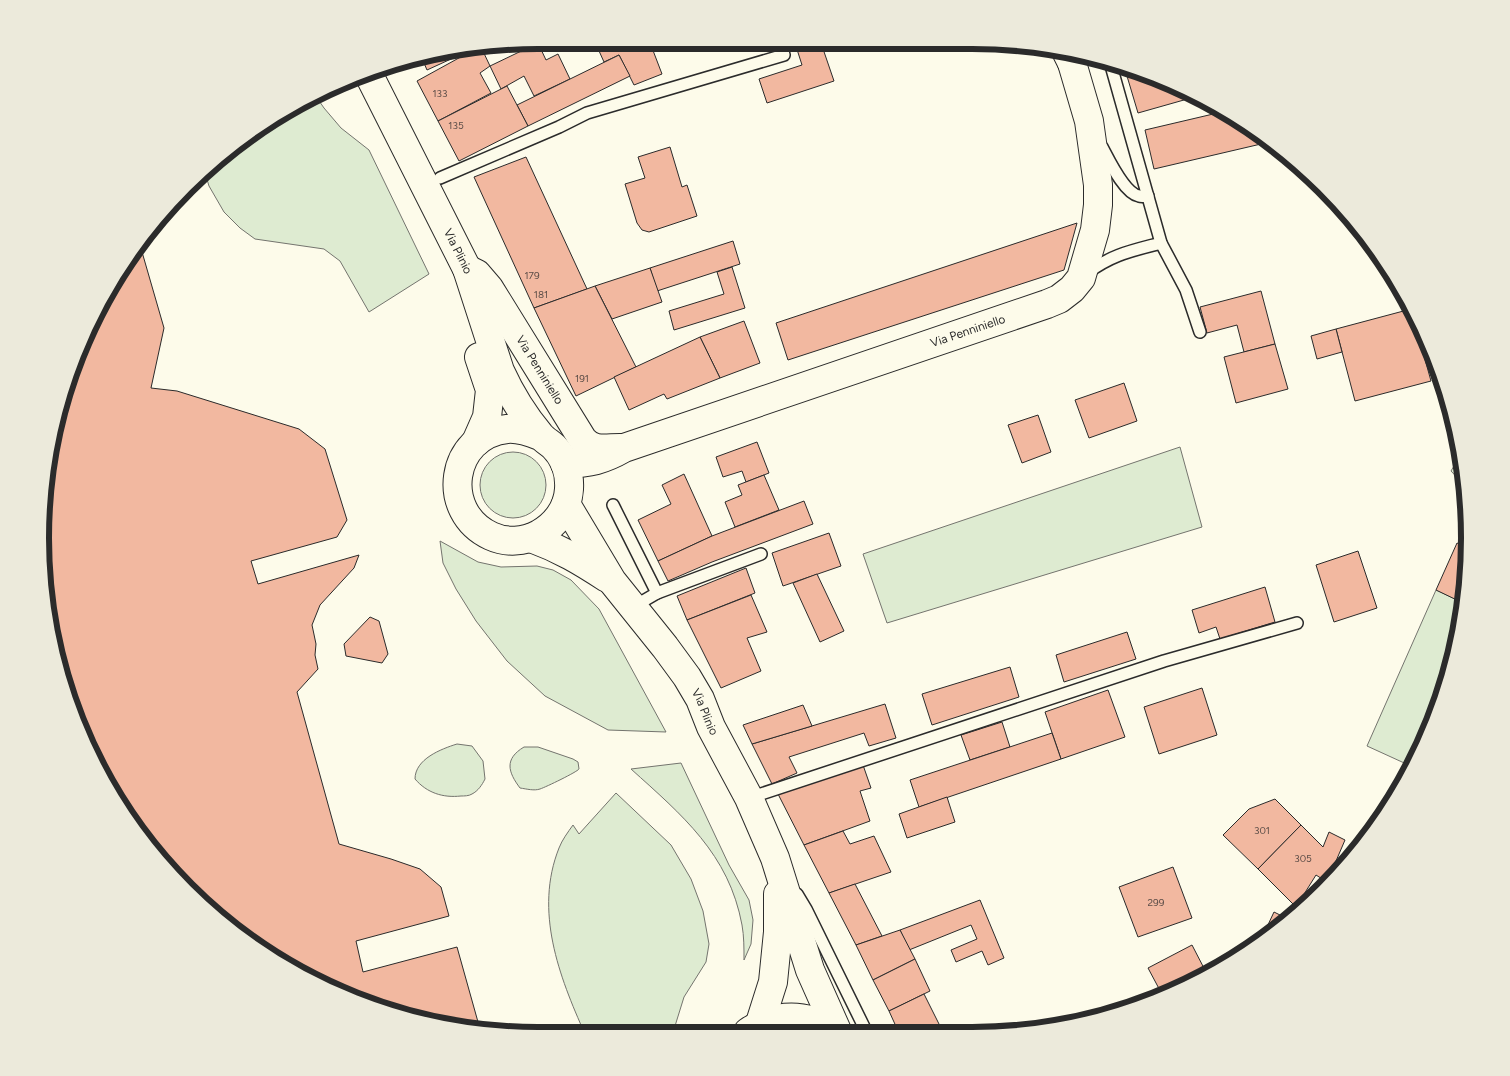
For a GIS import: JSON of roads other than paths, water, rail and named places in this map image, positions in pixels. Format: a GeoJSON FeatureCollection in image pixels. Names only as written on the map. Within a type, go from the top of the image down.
{"type":"FeatureCollection","features":[{"type":"Feature","properties":{"kind":"main road","name":"Via Penniniello"},"geometry":{"type":"LineString","coordinates":[[565,464],[595,462],[609,457],[624,448],[1047,304],[1066,294],[1081,278],[1095,230],[1098,205],[1098,186],[1089,121],[1071,59]]}},
{"type":"Feature","properties":{"kind":"main road","name":"Via Plinio"},"geometry":{"type":"LineString","coordinates":[[356,84],[460,294],[490,390],[487,417],[476,442],[465,455],[458,471],[457,488],[461,505],[469,520],[482,532],[498,539],[514,541],[532,538],[546,530],[558,518],[566,504],[569,477],[565,464],[555,448],[540,436],[516,401],[500,371],[467,270],[372,78]]}},
{"type":"Feature","properties":{"kind":"main road","name":"Via Penniniello"},"geometry":{"type":"LineString","coordinates":[[467,270],[477,274],[490,288],[588,446],[595,449],[624,448]]}},
{"type":"Feature","properties":{"kind":"main road","name":"Via Plinio"},"geometry":{"type":"LineString","coordinates":[[476,442],[491,433],[508,429],[524,430],[540,436]]}},
{"type":"Feature","properties":{"kind":"main road","name":"Via Plinio"},"geometry":{"type":"LineString","coordinates":[[566,504],[612,581],[687,677],[700,700],[711,727],[749,798],[775,858],[810,970],[834,1027]]}},
{"type":"Feature","properties":{"kind":"main road","name":"Via Plinio"},"geometry":{"type":"LineString","coordinates":[[532,538],[572,555],[612,581]]}},
{"type":"Feature","properties":{"kind":"main road","name":"Via Plinio"},"geometry":{"type":"LineString","coordinates":[[753,1027],[773,982],[778,940],[779,904],[775,858]]}},
{"type":"Feature","properties":{"kind":"main road","name":"Via Plinio"},"geometry":{"type":"LineString","coordinates":[[756,1027],[781,1017],[804,1018],[827,1027]]}},
{"type":"Feature","properties":{"kind":"lane"},"geometry":{"type":"LineString","coordinates":[[440,178],[560,127],[587,113],[784,55],[782,49]]}},
{"type":"Feature","properties":{"kind":"lane"},"geometry":{"type":"LineString","coordinates":[[1112,69],[1161,243],[1186,290],[1200,332]]}},
{"type":"Feature","properties":{"kind":"lane"},"geometry":{"type":"LineString","coordinates":[[1089,121],[1122,181],[1132,192],[1139,196],[1148,196]]}},
{"type":"Feature","properties":{"kind":"lane"},"geometry":{"type":"LineString","coordinates":[[1081,278],[1111,258],[1125,252],[1161,243]]}},
{"type":"Feature","properties":{"kind":"lane"},"geometry":{"type":"LineString","coordinates":[[613,504],[657,593]]}},
{"type":"Feature","properties":{"kind":"lane"},"geometry":{"type":"LineString","coordinates":[[633,607],[657,593],[761,554]]}},
{"type":"Feature","properties":{"kind":"lane"},"geometry":{"type":"LineString","coordinates":[[749,798],[1164,661],[1297,623]]}},
{"type":"Feature","properties":{"kind":"lane","name":"Via Plinio"},"geometry":{"type":"LineString","coordinates":[[775,858],[806,909],[864,1027]]}}]}
